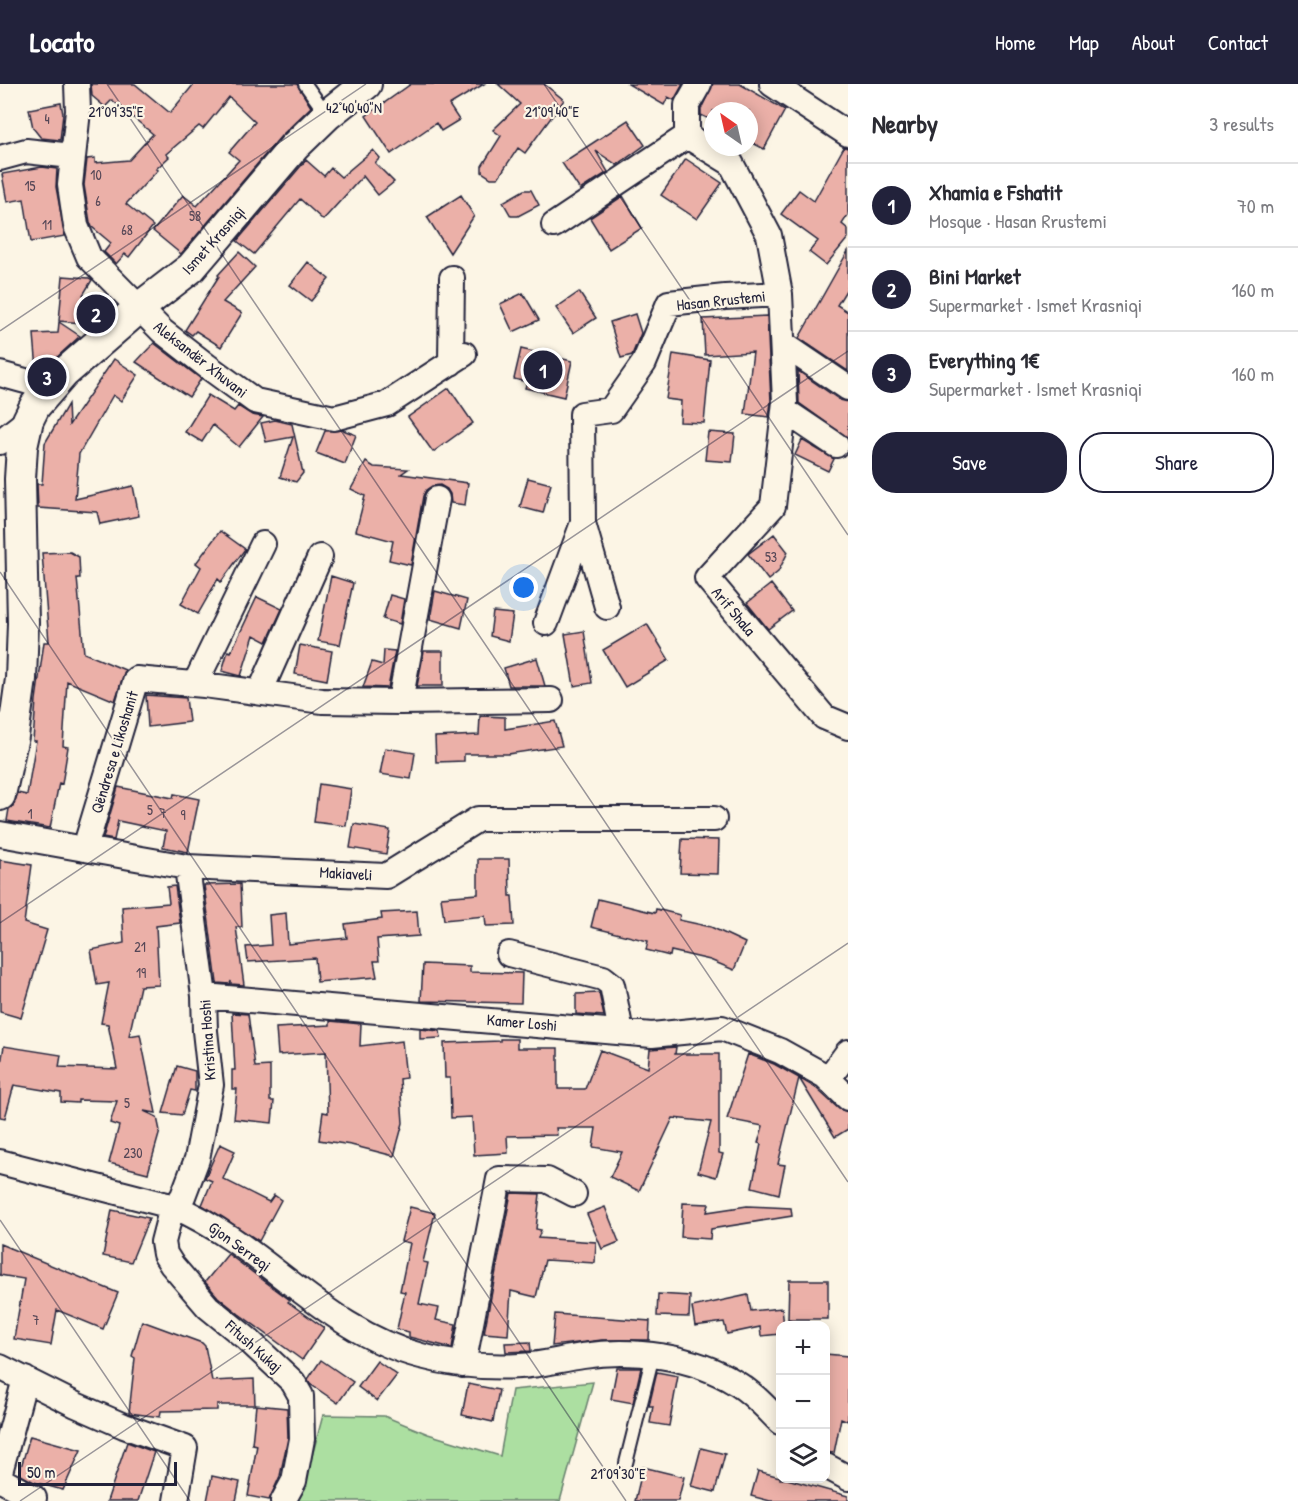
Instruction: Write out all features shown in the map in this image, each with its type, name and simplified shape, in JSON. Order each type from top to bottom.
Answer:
[{"type":"street","name":"Aleksandër Xhuvani","points":[[77,84],[78,111],[70,185],[76,226],[89,257],[162,331],[255,400],[334,418],[387,404],[458,358],[452,278]]},
{"type":"street","name":"Ismet Krasniqi","points":[[0,795],[13,736],[21,679],[23,612],[20,479],[22,447],[28,420],[35,406],[63,374],[139,308],[191,268],[264,181],[327,115],[366,84]]},
{"type":"street","points":[[554,225],[687,136],[687,105],[699,84]]},
{"type":"street","points":[[772,84],[848,134]]},
{"type":"street","name":"Arif Shala","points":[[687,136],[731,163],[770,236],[780,294],[783,344],[784,410],[773,506],[707,578],[824,717],[848,727]]},
{"type":"street","points":[[0,158],[26,151],[72,156]]},
{"type":"street","name":"Hasan Rrustemi","points":[[608,607],[583,523],[582,414],[611,410],[644,363],[669,303],[780,294]]},
{"type":"street","points":[[783,344],[848,388]]},
{"type":"street","points":[[0,374],[28,382],[46,392]]},
{"type":"street","points":[[784,410],[836,445]]},
{"type":"street","points":[[0,442],[28,420]]},
{"type":"street","points":[[400,702],[437,499]]},
{"type":"street","name":"Hasan Rrustemi","points":[[546,623],[583,523]]},
{"type":"street","points":[[195,684],[263,544]]},
{"type":"street","points":[[260,692],[320,557]]},
{"type":"street","name":"Qëndresa e Likoshanit","points":[[85,848],[136,679],[195,684],[322,701],[551,700]]},
{"type":"street","name":"Makiaveli","points":[[0,834],[187,867],[386,876],[478,819],[714,819]]},
{"type":"street","name":"Kristina Hoshi","points":[[175,1207],[183,1196],[197,1159],[211,1085],[204,996],[187,867]]},
{"type":"street","points":[[509,954],[603,978],[612,985],[621,1032]]},
{"type":"street","name":"Kamer Loshi","points":[[204,996],[652,1035],[722,1028],[780,1051],[828,1079],[848,1098]]},
{"type":"street","points":[[828,1079],[848,1052]]},
{"type":"street","name":"Gjon Serreqi","points":[[0,1162],[175,1207],[200,1218],[230,1237],[315,1302],[372,1339],[395,1349],[463,1365],[521,1366],[585,1356],[623,1353],[653,1355],[681,1361],[738,1384],[776,1418]]},
{"type":"street","points":[[463,1365],[499,1179],[547,1180],[574,1194]]},
{"type":"street","name":"Fitush Kukaj","points":[[175,1207],[167,1223],[163,1242],[165,1254],[172,1265],[208,1306],[293,1382],[301,1396],[303,1439],[294,1481],[283,1501]]},
{"type":"street","points":[[0,1367],[76,1405],[124,1426],[185,1448],[176,1501]]},
{"type":"street","points":[[0,1472],[25,1379]]},
{"type":"street","points":[[830,1469],[848,1478]]},
{"type":"street","points":[[0,1478],[34,1498]]},
{"type":"lane","points":[[305,84],[327,115]]},
{"type":"lane","points":[[626,1463],[653,1355]]},
{"type":"green space","points":[[593,1382],[560,1501],[291,1501],[306,1479],[323,1415],[384,1416],[428,1434],[500,1456],[512,1390]]},
{"type":"building","points":[[91,84],[135,84],[170,113],[194,84],[297,84],[311,107],[281,136],[181,254],[153,231],[183,195],[197,206],[239,160],[229,152],[255,122],[229,97],[203,129],[199,126],[166,154],[169,157],[126,204],[153,226],[129,257],[125,254],[116,264],[104,252],[111,243],[92,227],[90,222],[84,185],[87,159],[95,158],[95,163],[129,160],[153,134],[112,100],[105,107],[92,96]]},
{"type":"building","points":[[411,84],[484,84],[449,105],[459,120],[441,131],[436,123],[391,154],[366,116]]},
{"type":"building","points":[[498,84],[544,84],[564,100],[525,153],[518,148],[498,178],[491,178],[482,172],[482,166],[501,136],[493,130],[520,104]]},
{"type":"building","points":[[628,84],[683,84],[674,100],[668,97],[664,105]]},
{"type":"building","points":[[713,84],[740,84],[785,110],[764,149],[758,146],[758,102],[704,102]]},
{"type":"building","points":[[61,103],[63,114],[60,140],[41,138],[33,128],[29,109]]},
{"type":"building","points":[[704,103],[704,116],[701,115]]},
{"type":"building","points":[[628,120],[645,145],[617,165],[596,151],[608,172],[580,190],[562,163]]},
{"type":"building","points":[[844,147],[848,148],[848,215],[842,224],[848,229],[848,238],[826,265],[809,252],[818,241],[781,214],[799,190],[814,201]]},
{"type":"building","points":[[373,150],[380,158],[375,163],[394,182],[378,195],[363,176],[323,220],[300,199],[254,254],[237,241],[306,160],[324,176],[331,168],[341,177]]},
{"type":"building","points":[[686,159],[722,183],[697,219],[661,195]]},
{"type":"building","points":[[42,167],[57,169],[56,187],[65,236],[31,242],[24,199],[7,202],[2,174]]},
{"type":"building","points":[[524,190],[531,190],[539,205],[518,216],[511,216],[503,202]]},
{"type":"building","points":[[461,195],[474,216],[450,253],[427,217]]},
{"type":"building","points":[[623,196],[642,228],[609,249],[590,218]]},
{"type":"building","points":[[848,251],[848,287],[837,305],[848,312],[848,371],[799,338]]},
{"type":"building","points":[[239,252],[255,267],[223,302],[242,313],[221,347],[196,331],[192,335],[185,330],[218,275]]},
{"type":"building","points":[[308,262],[329,279],[311,301],[290,285]]},
{"type":"building","points":[[63,276],[92,280],[83,295],[105,309],[104,315],[95,324],[59,321]]},
{"type":"building","points":[[579,292],[596,318],[573,333],[556,308]]},
{"type":"building","points":[[523,293],[539,320],[513,332],[500,304]]},
{"type":"building","points":[[635,314],[641,333],[632,355],[621,358],[610,322]]},
{"type":"building","points":[[767,316],[771,402],[769,417],[745,414],[753,352],[705,355],[703,319]]},
{"type":"building","points":[[59,322],[80,336],[42,371],[39,371],[37,370],[34,334],[58,333]]},
{"type":"building","points":[[154,343],[201,379],[189,397],[136,362]]},
{"type":"building","points":[[521,349],[572,361],[564,397],[525,388],[527,382],[514,379]]},
{"type":"building","points":[[673,354],[710,360],[704,423],[680,422],[681,401],[666,399]]},
{"type":"building","points":[[114,359],[138,375],[121,401],[113,395],[79,454],[75,499],[133,486],[139,516],[100,524],[97,512],[38,508],[37,484],[42,484],[45,443],[68,404],[69,425]]},
{"type":"building","points":[[798,371],[840,400],[848,402],[848,438],[799,403]]},
{"type":"building","points":[[449,388],[473,423],[433,452],[408,417]]},
{"type":"building","points":[[208,395],[234,411],[238,406],[252,415],[263,417],[239,447],[213,425],[202,442],[185,432]]},
{"type":"building","points":[[275,420],[292,424],[303,473],[296,482],[280,477],[293,437],[266,442],[261,423]]},
{"type":"building","points":[[343,430],[356,435],[345,464],[316,453],[325,431]]},
{"type":"building","points":[[708,432],[735,434],[732,462],[705,460]]},
{"type":"building","points":[[802,440],[834,459],[828,471],[795,455]]},
{"type":"building","points":[[366,462],[374,467],[408,469],[401,474],[468,483],[465,505],[451,503],[447,489],[440,485],[426,490],[411,565],[389,560],[393,541],[356,531],[365,496],[351,489]]},
{"type":"building","points":[[528,478],[551,484],[543,513],[520,507]]},
{"type":"building","points":[[220,531],[245,549],[221,582],[218,579],[198,614],[181,604],[201,567],[196,563]]},
{"type":"building","points":[[774,534],[788,552],[778,572],[768,580],[748,554]]},
{"type":"building","points":[[70,552],[79,557],[80,578],[77,578],[84,653],[125,670],[115,701],[67,681],[63,746],[68,747],[62,784],[59,783],[50,828],[7,821],[9,809],[13,806],[18,793],[27,795],[36,741],[33,741],[36,700],[44,642],[49,642],[42,553]]},
{"type":"building","points":[[331,576],[353,583],[340,645],[318,641]]},
{"type":"building","points":[[771,584],[792,611],[768,629],[747,603]]},
{"type":"building","points":[[435,591],[467,600],[461,628],[430,619]]},
{"type":"building","points":[[390,595],[404,599],[400,624],[383,619]]},
{"type":"building","points":[[257,597],[282,609],[267,642],[254,635],[241,676],[222,671],[228,651],[231,652]]},
{"type":"building","points":[[493,612],[513,614],[509,641],[490,636]]},
{"type":"building","points":[[647,624],[669,660],[625,687],[603,650]]},
{"type":"building","points":[[584,631],[592,683],[574,686],[565,634]]},
{"type":"building","points":[[300,645],[332,651],[327,680],[295,674]]},
{"type":"building","points":[[384,650],[395,651],[388,688],[363,687],[372,662],[383,665]]},
{"type":"building","points":[[424,651],[443,651],[443,686],[417,686]]},
{"type":"building","points":[[537,658],[545,686],[509,686],[504,668]]},
{"type":"building","points":[[146,695],[186,698],[189,722],[148,727]]},
{"type":"building","points":[[480,716],[505,717],[505,729],[555,721],[562,746],[508,754],[464,754],[464,761],[436,762],[435,737],[479,735]]},
{"type":"building","points":[[385,748],[415,753],[411,779],[380,774]]},
{"type":"building","points":[[319,784],[351,789],[346,826],[314,822]]},
{"type":"building","points":[[118,787],[173,798],[174,794],[199,799],[188,852],[163,847],[166,831],[118,821],[114,840],[103,838]]},
{"type":"building","points":[[354,824],[390,830],[386,854],[350,848]]},
{"type":"building","points":[[682,839],[719,840],[718,874],[680,873]]},
{"type":"building","points":[[478,859],[509,859],[514,925],[486,926],[485,916],[444,920],[441,897],[478,894]]},
{"type":"building","points":[[0,860],[32,865],[24,923],[47,930],[21,1018],[0,1012]]},
{"type":"building","points":[[240,884],[242,927],[236,927],[244,985],[231,984],[231,981],[230,984],[217,983],[204,885]]},
{"type":"building","points":[[175,886],[180,923],[156,926],[159,985],[140,986],[129,1036],[140,1034],[156,1113],[144,1111],[157,1117],[160,1131],[148,1173],[109,1163],[119,1126],[110,1123],[117,1101],[61,1102],[61,1093],[14,1085],[5,1118],[0,1117],[0,1069],[4,1046],[61,1055],[59,1067],[117,1069],[108,1024],[101,1023],[109,983],[97,985],[91,950],[124,943],[122,907],[169,903],[167,887]]},
{"type":"building","points":[[598,899],[655,913],[656,909],[680,915],[679,920],[711,927],[745,943],[734,970],[710,960],[671,951],[670,956],[646,950],[648,941],[591,927]]},
{"type":"building","points":[[417,911],[419,936],[377,939],[379,961],[374,961],[377,977],[317,982],[315,958],[248,962],[246,947],[271,945],[269,915],[286,913],[288,944],[347,938],[345,924],[382,919],[381,913]]},
{"type":"building","points":[[423,964],[470,966],[470,972],[522,973],[521,1003],[421,1001]]},
{"type":"building","points":[[599,993],[604,1016],[576,1014],[576,994]]},
{"type":"building","points":[[232,1013],[248,1014],[255,1067],[270,1066],[270,1101],[274,1101],[272,1123],[234,1119],[237,1089],[232,1089],[232,1070],[235,1070]]},
{"type":"building","points":[[330,1021],[361,1024],[360,1046],[402,1041],[406,1078],[400,1079],[403,1123],[394,1156],[319,1140],[323,1112],[328,1113],[326,1052],[278,1055],[276,1028],[330,1025]]},
{"type":"building","points":[[420,1029],[440,1031],[441,1038],[420,1039]]},
{"type":"building","points":[[500,1039],[517,1039],[517,1048],[558,1048],[558,1089],[585,1089],[600,1050],[648,1068],[650,1049],[676,1047],[675,1054],[719,1054],[719,1153],[723,1154],[716,1177],[698,1172],[711,1122],[673,1118],[639,1191],[610,1177],[622,1152],[593,1147],[596,1128],[556,1128],[557,1135],[507,1136],[508,1153],[474,1155],[472,1117],[451,1118],[450,1078],[445,1078],[444,1043],[500,1041]]},
{"type":"building","points":[[748,1054],[774,1064],[799,1078],[778,1164],[785,1165],[779,1194],[752,1187],[761,1144],[758,1143],[763,1126],[727,1119]]},
{"type":"building","points":[[177,1066],[195,1071],[195,1091],[190,1090],[182,1115],[163,1113]]},
{"type":"building","points":[[799,1078],[816,1088],[839,1109],[848,1112],[848,1129],[835,1137]]},
{"type":"building","points":[[220,1144],[235,1151],[223,1179],[269,1202],[274,1195],[281,1200],[259,1241],[202,1205],[212,1181],[205,1178]]},
{"type":"building","points":[[511,1193],[540,1194],[536,1229],[541,1230],[538,1238],[596,1242],[595,1263],[545,1260],[536,1297],[511,1291],[508,1335],[484,1333]]},
{"type":"building","points":[[683,1203],[709,1204],[707,1212],[747,1206],[791,1208],[792,1216],[711,1229],[710,1239],[681,1237]]},
{"type":"building","points":[[410,1207],[435,1213],[423,1262],[428,1263],[419,1304],[439,1308],[436,1320],[456,1324],[452,1348],[409,1337],[409,1332],[397,1329],[405,1292],[400,1291],[410,1243],[401,1241]]},
{"type":"building","points":[[605,1207],[619,1242],[602,1249],[587,1214]]},
{"type":"building","points":[[112,1210],[149,1218],[131,1262],[103,1256]]},
{"type":"building","points":[[0,1244],[118,1293],[103,1329],[57,1310],[51,1345],[14,1339],[24,1279],[0,1275]]},
{"type":"building","points":[[228,1254],[324,1328],[302,1360],[239,1314],[218,1297],[205,1282]]},
{"type":"building","points":[[789,1280],[828,1280],[828,1319],[788,1319]]},
{"type":"building","points":[[658,1294],[690,1296],[689,1317],[657,1316]]},
{"type":"building","points":[[748,1295],[751,1311],[782,1308],[783,1321],[776,1321],[776,1334],[761,1336],[760,1327],[727,1334],[724,1322],[695,1326],[692,1307]]},
{"type":"building","points":[[555,1314],[650,1321],[649,1340],[602,1340],[552,1346]]},
{"type":"building","points":[[142,1321],[202,1343],[205,1346],[212,1381],[254,1379],[255,1405],[217,1405],[217,1410],[161,1411],[160,1417],[129,1413],[135,1358],[132,1356]]},
{"type":"building","points":[[530,1342],[531,1351],[506,1352],[505,1343]]},
{"type":"building","points":[[830,1354],[848,1356],[848,1421],[841,1418],[834,1453],[830,1453]]},
{"type":"building","points":[[321,1360],[353,1382],[338,1403],[310,1384],[308,1379]]},
{"type":"building","points":[[377,1361],[397,1375],[377,1401],[358,1387]]},
{"type":"building","points":[[617,1368],[641,1368],[633,1403],[611,1399]]},
{"type":"building","points":[[657,1372],[678,1376],[669,1426],[650,1423],[653,1406],[649,1406]]},
{"type":"building","points":[[468,1384],[499,1390],[493,1422],[462,1415]]},
{"type":"building","points":[[256,1405],[287,1408],[288,1438],[280,1476],[269,1500],[248,1496],[257,1445],[252,1444]]},
{"type":"building","points":[[30,1436],[81,1450],[63,1490],[34,1482],[19,1474]]},
{"type":"building","points":[[127,1442],[154,1452],[138,1501],[107,1501]]},
{"type":"building","points":[[701,1448],[725,1454],[715,1492],[691,1486]]},
{"type":"building","points":[[643,1467],[684,1477],[678,1501],[635,1501]]},
{"type":"building","points":[[758,1471],[776,1476],[776,1483],[801,1483],[848,1496],[848,1501],[770,1501],[751,1496]]},
{"type":"building","points":[[212,1476],[240,1482],[236,1501],[207,1501]]},
{"type":"place","name":"Bini Market","points":[[96,314]]},
{"type":"place","name":"Xhamia e Fshatit","points":[[543,370]]},
{"type":"place","name":"Everything 1€","points":[[47,377]]}]
